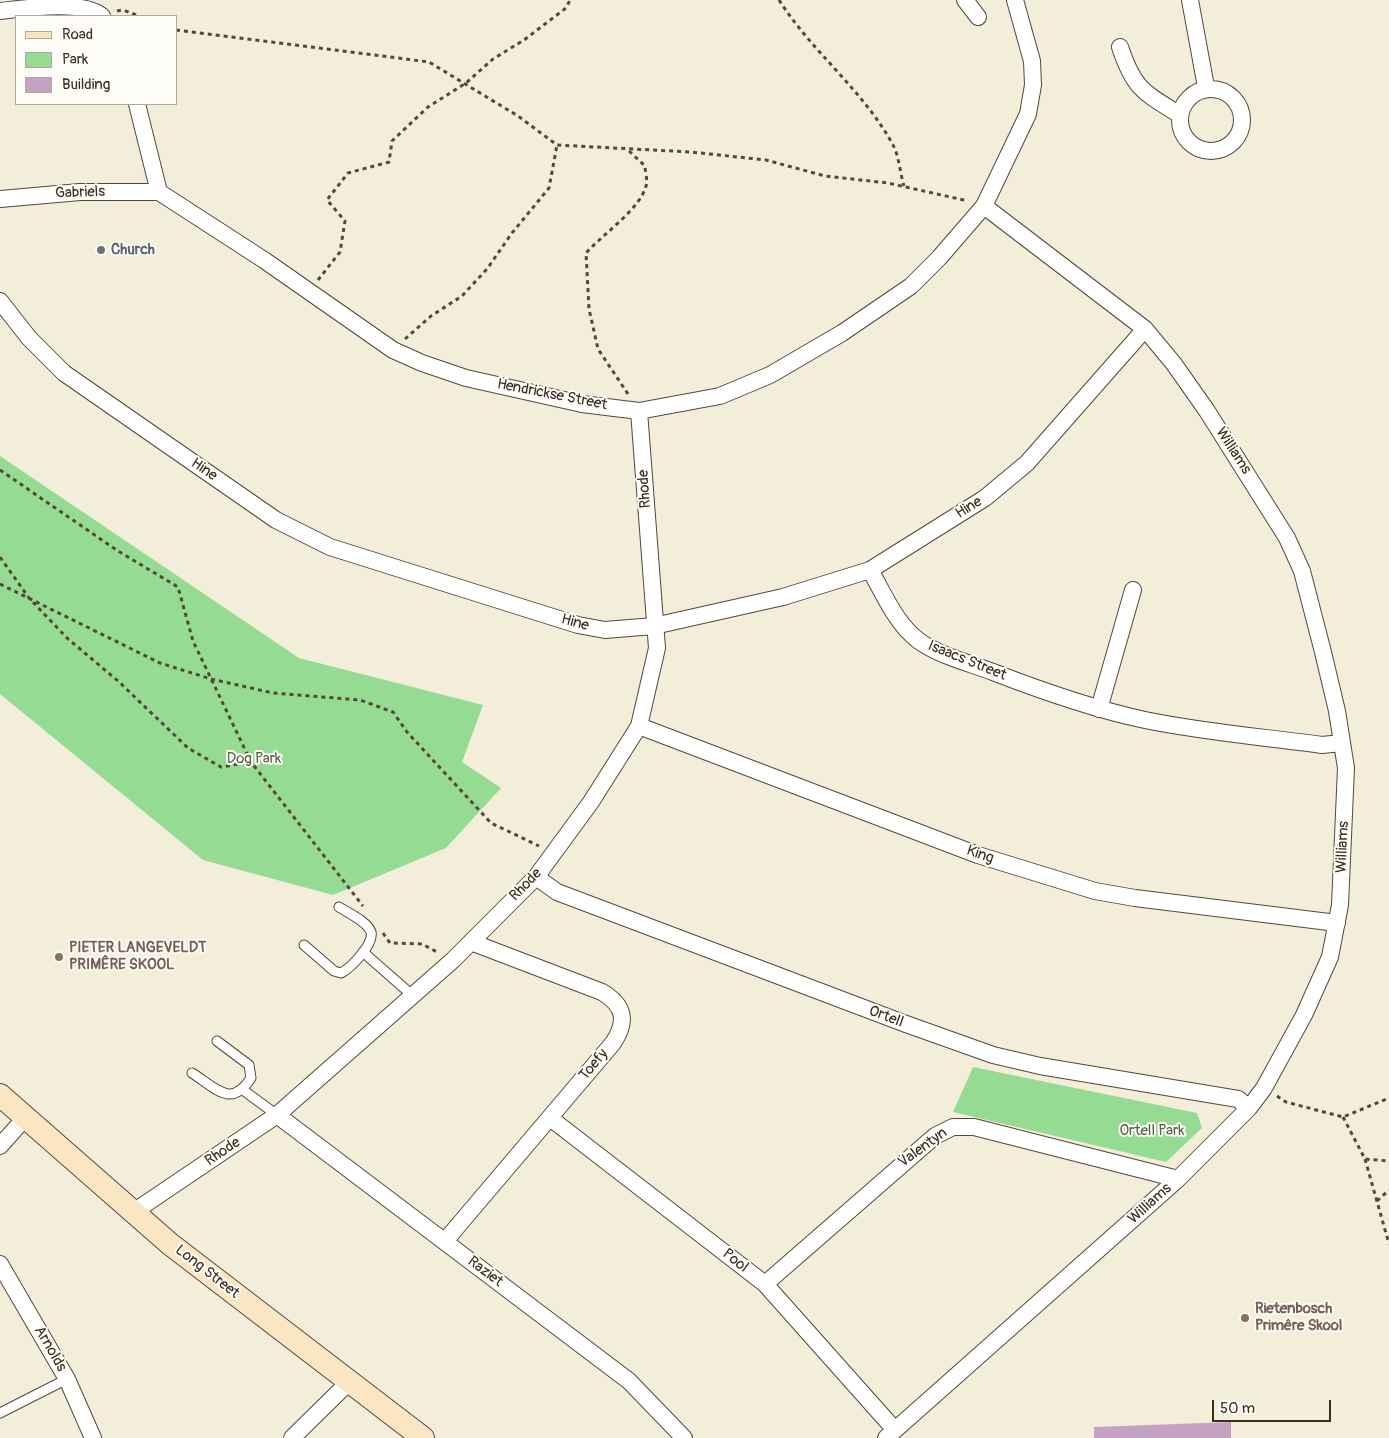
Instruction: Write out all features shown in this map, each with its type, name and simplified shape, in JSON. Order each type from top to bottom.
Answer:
[{"type":"street","points":[[965,0],[978,17]]},
{"type":"street","name":"Hendrickse Street","points":[[160,192],[264,260],[393,350],[422,363],[466,378],[582,404],[639,411],[720,396],[770,375],[842,333],[911,286],[940,258],[984,206],[1028,114],[1033,85],[1032,61],[1015,0]]},
{"type":"street","points":[[1190,0],[1206,87]]},
{"type":"street","points":[[0,11],[60,4],[78,4],[98,13]]},
{"type":"street","points":[[1120,47],[1133,81],[1147,95],[1180,115]]},
{"type":"street","points":[[1206,87],[1228,93],[1236,100],[1243,119],[1237,138],[1220,150],[1210,151],[1190,144],[1180,126],[1180,115],[1183,105],[1189,97],[1206,87]]},
{"type":"street","points":[[137,105],[160,192]]},
{"type":"street","name":"Gabriels","points":[[0,199],[80,192],[160,192]]},
{"type":"street","name":"Williams","points":[[891,1434],[1178,1179],[1249,1108],[1264,1088],[1304,1015],[1330,957],[1340,905],[1346,788],[1342,743],[1337,711],[1305,580],[1288,538],[1207,411],[1174,364],[1145,329],[984,206]]},
{"type":"street","name":"Hine","points":[[0,301],[29,338],[64,373],[276,520],[339,550],[578,625],[604,630],[654,626],[784,597],[870,570],[985,498],[1008,481],[1145,329]]},
{"type":"street","name":"Rhode","points":[[132,1213],[278,1115],[413,996],[453,960],[536,877],[591,802],[639,726],[657,648],[639,411]]},
{"type":"street","name":"Isaacs Street","points":[[870,570],[901,623],[920,641],[949,656],[1006,678],[1098,709],[1193,729],[1322,745],[1342,743]]},
{"type":"street","points":[[1098,709],[1133,590]]},
{"type":"street","name":"King","points":[[639,726],[978,855],[1095,891],[1135,898],[1337,923]]},
{"type":"street","name":"Ortell","points":[[536,877],[556,892],[993,1055],[1040,1066],[1238,1099],[1249,1108]]},
{"type":"street","name":"Toefy","points":[[444,1241],[550,1118],[618,1035],[622,1023],[621,1010],[615,1000],[602,992],[471,942]]},
{"type":"street","name":"Long Street","points":[[0,1096],[132,1213],[423,1438]]},
{"type":"street","name":"Raziet","points":[[278,1115],[629,1382],[684,1438]]},
{"type":"street","points":[[0,1146],[25,1118]]},
{"type":"street","name":"Pool","points":[[550,1118],[765,1284],[891,1434]]},
{"type":"street","name":"Valentyn","points":[[765,1284],[934,1136],[953,1126],[974,1127],[1178,1179]]},
{"type":"street","name":"Arnolds","points":[[0,1264],[67,1379],[93,1438]]},
{"type":"street","points":[[292,1438],[349,1382]]},
{"type":"lane","points":[[304,944],[334,971],[341,972],[347,970],[370,941],[371,932],[365,924],[339,907]]},
{"type":"lane","points":[[363,952],[413,996]]},
{"type":"lane","points":[[192,1074],[228,1095],[236,1095],[243,1090],[251,1078],[249,1065],[217,1041]]},
{"type":"lane","points":[[243,1090],[278,1115]]},
{"type":"lane","points":[[0,1413],[67,1379]]},
{"type":"path","points":[[308,292],[340,252],[345,221],[327,200],[348,173],[389,162],[392,141],[428,107],[466,83],[493,59],[524,40],[566,8],[570,0]]},
{"type":"path","points":[[779,0],[791,19],[864,104],[893,146],[904,186]]},
{"type":"path","points":[[98,13],[123,10],[136,15]]},
{"type":"path","points":[[178,30],[429,62],[518,116],[558,146],[691,152],[766,160],[826,176],[904,186],[984,206]]},
{"type":"path","points":[[393,350],[431,316],[462,296],[487,270],[549,188],[558,146]]},
{"type":"path","points":[[629,150],[645,166],[647,185],[634,208],[603,234],[586,253],[590,309],[598,349],[639,411]]},
{"type":"path","points":[[0,470],[118,550],[178,586],[193,641],[251,762],[368,914]]},
{"type":"path","points":[[0,557],[29,598],[67,638],[118,681],[188,748],[221,766],[251,762]]},
{"type":"path","points":[[0,584],[160,662],[211,679],[273,693],[360,700],[393,712],[407,732],[491,823],[553,853]]},
{"type":"path","points":[[379,928],[390,943],[422,944],[453,960]]},
{"type":"path","points":[[1264,1088],[1286,1102],[1342,1117],[1389,1098]]},
{"type":"path","points":[[1342,1117],[1366,1159],[1389,1244]]},
{"type":"path","points":[[1366,1159],[1389,1162]]},
{"type":"path","points":[[1377,1201],[1389,1190]]},
{"type":"green space","name":"Dog Park","points":[[0,456],[299,658],[483,705],[462,762],[501,788],[446,848],[333,895],[203,860],[0,694]]},
{"type":"green space","name":"Ortell Park","points":[[973,1067],[1197,1113],[1202,1128],[1166,1162],[953,1112]]},
{"type":"building","points":[[1231,1422],[1231,1438],[1094,1438],[1094,1427]]},
{"type":"place","name":"Church","points":[[101,250]]},
{"type":"place","name":"PIETER LANGEVELDT PRIMÊRE SKOOL","points":[[59,957]]},
{"type":"place","name":"Rietenbosch Primêre Skool","points":[[1245,1318]]}]
